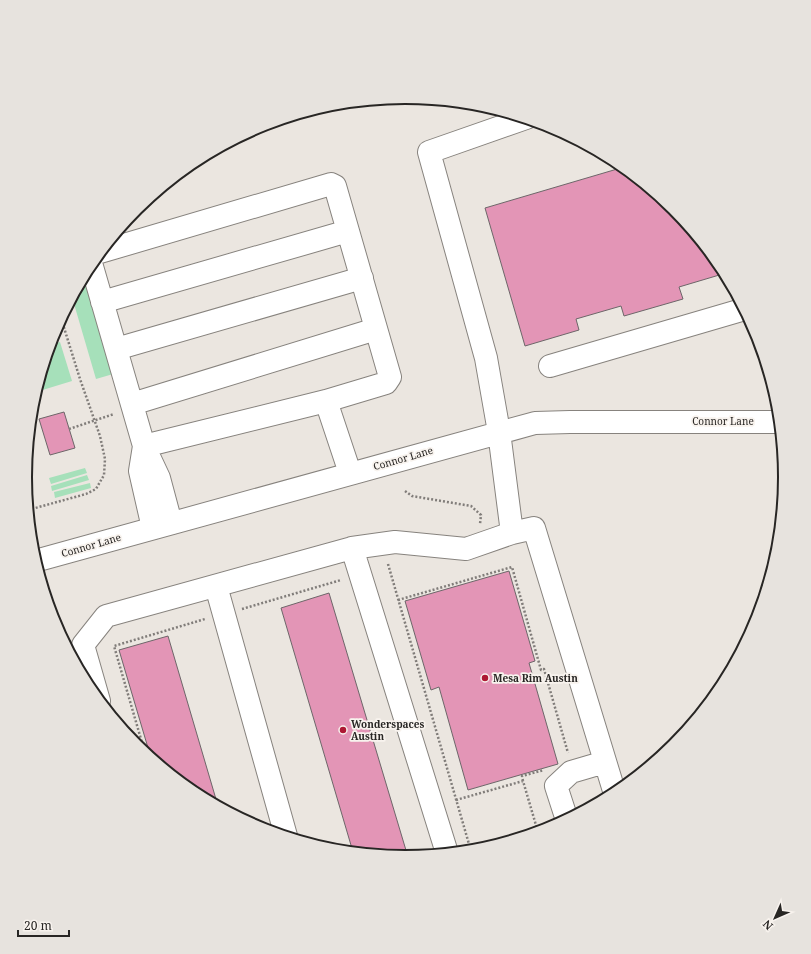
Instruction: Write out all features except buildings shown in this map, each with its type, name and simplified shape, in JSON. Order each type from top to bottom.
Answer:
[{"type":"street","points":[[512,533],[499,432],[486,358],[429,152],[518,121]]},
{"type":"street","points":[[110,249],[331,184],[335,186],[390,377],[386,383],[326,401],[144,446]]},
{"type":"street","points":[[102,302],[348,231]]},
{"type":"street","points":[[93,272],[144,446],[159,478],[162,526]]},
{"type":"street","points":[[116,349],[362,278]]},
{"type":"street","points":[[550,366],[739,311]]},
{"type":"street","points":[[132,406],[376,329]]},
{"type":"street","points":[[326,401],[350,473]]},
{"type":"street","name":"Connor Lane","points":[[41,559],[535,423],[775,422]]},
{"type":"street","points":[[94,684],[84,645],[106,616],[352,548],[395,542],[466,549],[512,533],[534,528],[613,788]]},
{"type":"street","points":[[352,548],[445,848]]},
{"type":"street","points":[[216,586],[285,831]]},
{"type":"street","points":[[565,815],[556,786],[561,779],[571,772],[605,762]]},
{"type":"path","points":[[34,508],[86,494],[96,489],[104,475],[105,459],[100,436],[64,326]]},
{"type":"path","points":[[69,429],[132,406]]},
{"type":"path","points":[[405,491],[412,496],[471,506],[481,515],[482,521],[478,526]]},
{"type":"path","points":[[388,564],[470,844]]},
{"type":"path","points":[[398,600],[512,567],[569,755]]},
{"type":"path","points":[[236,611],[342,580]]},
{"type":"path","points":[[142,742],[114,646],[209,618]]},
{"type":"path","points":[[536,827],[522,776],[550,768]]},
{"type":"path","points":[[456,800],[523,780]]},
{"type":"green space","points":[[93,279],[120,372],[96,379],[74,305],[88,280]]},
{"type":"green space","points":[[60,342],[72,381],[42,390],[52,357],[57,343]]},
{"type":"green space","points":[[85,468],[87,473],[51,484],[49,478]]},
{"type":"green space","points":[[87,475],[89,480],[52,491],[51,486]]},
{"type":"green space","points":[[90,483],[91,488],[55,498],[54,492]]},
{"type":"place","name":"Mesa Rim Austin","points":[[485,678]]},
{"type":"place","name":"Wonderspaces Austin","points":[[343,730]]}]
